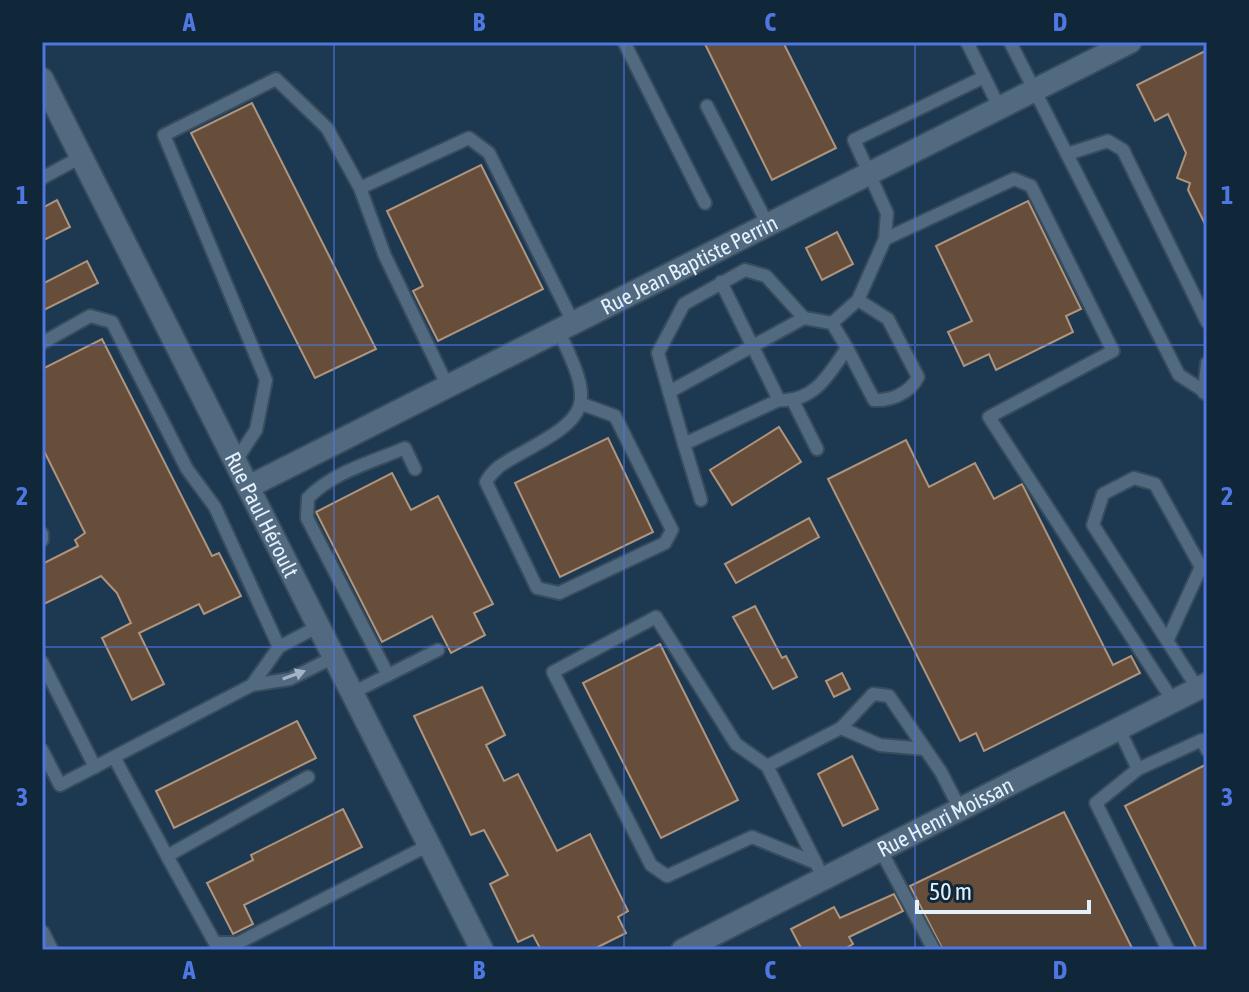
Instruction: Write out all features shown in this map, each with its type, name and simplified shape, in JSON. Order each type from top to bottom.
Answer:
[{"type":"street","name":"Rue Jean Baptiste Perrin","points":[[248,487],[1130,42]]},
{"type":"street","name":"Rue Paul Héroult","points":[[42,79],[482,950]]},
{"type":"street","name":"Rue Henri Moissan","points":[[683,950],[819,871],[880,849],[1202,687]]},
{"type":"lane","points":[[624,42],[705,203]]},
{"type":"lane","points":[[967,42],[1000,109]]},
{"type":"lane","points":[[1010,42],[1179,375],[1206,393]]},
{"type":"lane","points":[[832,323],[858,300],[885,239],[887,213],[854,140],[984,77]]},
{"type":"lane","points":[[235,462],[256,430],[266,380],[164,135],[276,79],[327,128],[360,188],[385,256],[448,387]]},
{"type":"lane","points":[[707,106],[768,225]]},
{"type":"lane","points":[[360,188],[469,138],[489,153],[567,328],[581,378],[582,404],[562,431],[494,469],[486,482],[537,588],[559,593],[665,543],[672,530],[615,416],[582,404]]},
{"type":"lane","points":[[1067,154],[1108,141],[1123,150],[1207,322]]},
{"type":"lane","points":[[42,178],[81,157]]},
{"type":"lane","points":[[885,239],[1014,179],[1031,186],[1113,351],[989,417],[1173,701]]},
{"type":"lane","points":[[701,500],[658,353],[684,304],[745,270],[766,276],[804,318],[832,323],[874,400],[888,401],[914,385],[918,377],[888,319],[858,300]]},
{"type":"lane","points":[[721,282],[753,346],[817,449]]},
{"type":"lane","points":[[42,343],[90,316],[112,322],[187,469],[215,507],[279,647]]},
{"type":"lane","points":[[669,392],[804,318]]},
{"type":"lane","points":[[684,444],[821,386],[847,348]]},
{"type":"lane","points":[[1206,393],[1207,363]]},
{"type":"lane","points":[[388,675],[307,518],[308,498],[320,486],[346,472],[405,448],[415,469]]},
{"type":"lane","points":[[1168,639],[1201,567],[1155,484],[1134,478],[1103,494],[1093,525],[1168,639],[1202,687]]},
{"type":"lane","points":[[656,617],[736,744],[767,766],[819,871],[752,837],[667,876],[651,865],[553,672],[656,617]]},
{"type":"lane","points":[[252,685],[279,647],[319,626]]},
{"type":"lane","points":[[352,693],[438,650]]},
{"type":"lane","points":[[42,750],[60,785],[252,685],[290,679],[334,657]]},
{"type":"lane","points":[[42,662],[95,767]]},
{"type":"lane","points":[[767,766],[841,728],[873,694],[889,696],[960,809]]},
{"type":"lane","points":[[841,728],[880,745],[925,749]]},
{"type":"lane","points":[[1119,729],[1138,769]]},
{"type":"lane","points":[[1168,950],[1096,803],[1138,769],[1202,740],[1207,750]]},
{"type":"lane","points":[[114,757],[215,943],[238,943],[427,846]]},
{"type":"lane","points":[[167,856],[308,777]]},
{"type":"lane","points":[[880,849],[934,950]]},
{"type":"lane","points":[[43,932],[52,950]]},
{"type":"shaded area","points":[[42,42],[1207,42],[1207,950],[42,950]]},
{"type":"building","points":[[704,42],[783,42],[836,148],[772,180]]},
{"type":"building","points":[[1207,50],[1207,228],[1188,190],[1190,183],[1177,178],[1186,153],[1168,114],[1155,121],[1137,85]]},
{"type":"building","points":[[252,103],[376,349],[315,378],[191,133]]},
{"type":"building","points":[[481,165],[543,289],[438,341],[413,291],[423,286],[387,211]]},
{"type":"building","points":[[57,200],[70,227],[42,241],[42,208]]},
{"type":"building","points":[[1028,201],[1081,309],[1066,316],[1073,332],[996,370],[989,354],[964,366],[948,332],[972,321],[936,246]]},
{"type":"building","points":[[837,232],[853,264],[822,280],[806,248]]},
{"type":"building","points":[[87,261],[98,283],[42,311],[42,284]]},
{"type":"building","points":[[102,339],[212,556],[219,553],[241,596],[204,614],[199,604],[139,633],[164,684],[132,700],[102,638],[131,623],[117,593],[101,576],[42,605],[42,564],[78,546],[75,540],[85,533],[42,447],[42,369]]},
{"type":"building","points":[[779,427],[801,462],[732,505],[710,470]]},
{"type":"building","points":[[608,438],[653,532],[560,577],[515,483]]},
{"type":"building","points":[[906,440],[929,487],[975,463],[994,499],[1022,484],[1113,665],[1131,656],[1140,673],[984,751],[976,733],[960,741],[828,479]]},
{"type":"building","points":[[392,473],[411,510],[438,496],[493,604],[474,613],[485,635],[451,653],[432,616],[382,642],[316,512]]},
{"type":"building","points":[[809,518],[819,537],[736,583],[725,564]]},
{"type":"building","points":[[755,606],[782,658],[786,656],[797,677],[773,689],[733,617]]},
{"type":"building","points":[[660,644],[738,800],[661,838],[583,683]]},
{"type":"building","points":[[842,673],[850,689],[834,697],[826,681]]},
{"type":"building","points":[[482,687],[505,735],[486,745],[504,781],[518,774],[557,851],[590,834],[628,911],[618,917],[626,933],[592,950],[541,950],[533,935],[518,942],[490,884],[508,875],[484,830],[471,835],[414,716]]},
{"type":"building","points":[[297,721],[316,758],[174,828],[156,791]]},
{"type":"building","points":[[852,756],[878,809],[843,826],[818,774]]},
{"type":"building","points":[[1207,764],[1207,950],[1197,950],[1125,806]]},
{"type":"building","points":[[343,809],[362,847],[244,905],[253,924],[233,934],[207,883],[253,860],[251,855]]},
{"type":"building","points":[[1064,812],[1133,950],[943,950],[910,886]]},
{"type":"building","points":[[894,894],[903,911],[849,937],[853,944],[843,950],[802,950],[791,929],[834,907],[840,918]]}]
